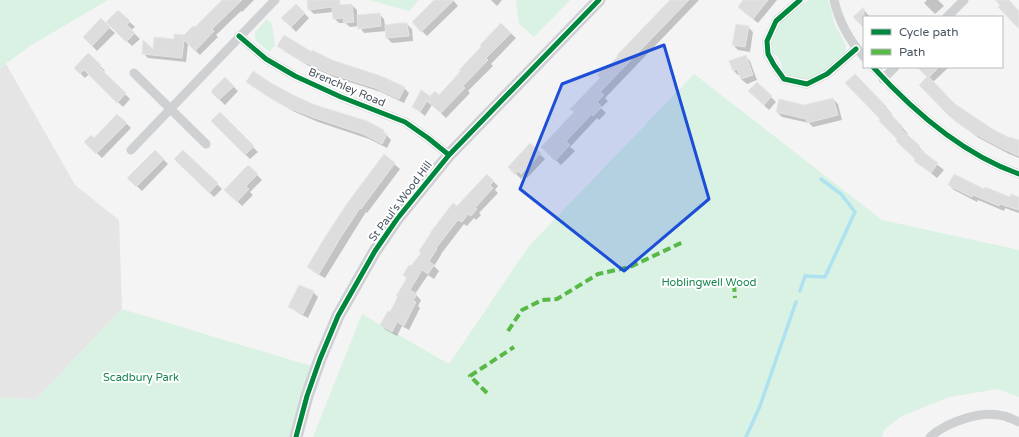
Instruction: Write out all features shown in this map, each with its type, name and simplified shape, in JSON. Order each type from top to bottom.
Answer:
[{"type":"street","points":[[131,150],[275,0]]},
{"type":"street","name":"St Paul's Wood Hill","points":[[296,437],[307,396],[320,359],[338,316],[375,251],[397,219],[449,155],[599,0]]},
{"type":"street","points":[[800,0],[776,21],[767,41],[768,54],[784,79],[807,84],[827,74],[856,48]]},
{"type":"street","points":[[834,0],[840,21],[849,39],[863,56]]},
{"type":"street","points":[[948,16],[964,0]]},
{"type":"street","name":"Brenchley Road","points":[[239,36],[266,59],[295,76],[341,97],[405,122],[449,155]]},
{"type":"street","points":[[874,68],[926,119],[951,138],[980,157],[1019,174]]},
{"type":"street","points":[[883,78],[894,68]]},
{"type":"street","points":[[134,73],[206,144]]},
{"type":"street","points":[[930,437],[936,432],[958,421],[981,415],[1004,416],[1019,422]]},
{"type":"highlighted area","points":[[664,45],[709,199],[624,271],[520,189],[562,84]]},
{"type":"shaded area","points":[[6,64],[75,185],[119,220],[122,309],[36,399],[0,398],[0,68]]},
{"type":"green space","points":[[0,0],[108,0],[30,46],[0,68]]},
{"type":"green space","points":[[369,0],[419,0],[409,11]]},
{"type":"green space","points":[[516,0],[570,0],[534,37],[519,24]]},
{"type":"green space","points":[[810,0],[828,0],[837,30],[844,41],[846,50],[836,62],[824,71],[808,80],[802,80],[784,74],[780,60],[772,52],[771,41],[776,28],[785,16],[795,8]]},
{"type":"green space","points":[[267,19],[272,24],[275,45],[270,52],[255,40],[255,32]]},
{"type":"green space","name":"Hoblingwell Wood","points":[[694,74],[882,220],[1019,250],[1019,397],[998,389],[949,397],[900,417],[884,430],[882,437],[313,437],[362,314],[449,364],[529,246]]},
{"type":"green space","name":"Scadbury Park","points":[[122,309],[311,366],[290,437],[0,437],[0,398],[36,399]]},
{"type":"building","points":[[222,0],[242,0],[212,29],[214,31],[195,51],[184,40],[182,58],[142,54],[143,40],[153,49],[154,37],[174,39],[174,34],[184,35],[193,26],[195,27]]},
{"type":"building","points":[[307,0],[340,0],[340,5],[352,4],[354,22],[344,23],[343,18],[333,19],[332,7],[308,10]]},
{"type":"building","points":[[434,0],[454,0],[421,32],[412,22]]},
{"type":"building","points":[[670,0],[689,0],[600,92],[604,95],[597,102],[602,107],[593,116],[592,114],[566,141],[570,145],[555,161],[541,147],[574,112],[570,109],[600,78],[597,75],[605,66],[607,68],[618,56],[617,55]]},
{"type":"building","points":[[743,0],[768,0],[753,19],[738,7]]},
{"type":"building","points":[[995,0],[1009,0],[1019,11],[1019,29],[998,7],[1000,5]]},
{"type":"building","points":[[296,4],[305,13],[291,27],[281,18]]},
{"type":"building","points":[[864,7],[863,27],[853,17]]},
{"type":"building","points":[[118,10],[130,21],[127,25],[135,33],[126,42],[106,22]]},
{"type":"building","points":[[380,13],[381,26],[358,29],[357,15]]},
{"type":"building","points":[[101,18],[110,27],[92,46],[83,37]]},
{"type":"building","points":[[407,23],[409,36],[386,38],[385,25]]},
{"type":"building","points":[[501,23],[511,33],[486,58],[488,60],[463,86],[465,88],[441,113],[427,101],[420,112],[412,107],[421,90],[430,96],[435,91],[439,95],[461,71],[459,70],[481,47],[480,45]]},
{"type":"building","points":[[736,24],[749,26],[745,47],[732,45]]},
{"type":"building","points":[[284,35],[312,52],[312,50],[332,60],[381,76],[405,87],[399,99],[375,88],[328,73],[302,61],[277,46]]},
{"type":"building","points":[[88,53],[101,65],[99,67],[126,93],[117,103],[84,70],[80,74],[74,68]]},
{"type":"building","points":[[746,55],[753,75],[741,79],[737,69],[733,71],[729,61]]},
{"type":"building","points":[[918,68],[938,68],[929,77],[955,104],[994,130],[1010,138],[1019,140],[1019,156],[973,133],[949,116],[919,85],[927,77]]},
{"type":"building","points":[[253,71],[295,96],[315,105],[367,121],[384,130],[383,132],[387,134],[382,144],[363,134],[289,108],[264,94],[246,82]]},
{"type":"building","points":[[855,74],[887,107],[885,108],[903,127],[901,129],[920,146],[918,148],[938,163],[931,173],[914,161],[915,159],[896,141],[897,139],[879,121],[880,119],[845,83]]},
{"type":"building","points":[[225,77],[234,86],[219,100],[212,93],[212,90]]},
{"type":"building","points":[[757,82],[772,96],[764,105],[748,91]]},
{"type":"building","points":[[833,98],[838,115],[807,123],[806,119],[776,112],[779,99],[804,105]]},
{"type":"building","points":[[220,112],[254,146],[245,155],[211,121]]},
{"type":"building","points":[[117,114],[127,123],[96,154],[84,142],[91,135],[94,138]]},
{"type":"building","points":[[530,143],[541,153],[521,174],[518,171],[515,175],[508,167]]},
{"type":"building","points":[[155,150],[164,159],[136,187],[127,178]]},
{"type":"building","points":[[183,150],[218,183],[209,193],[174,159]]},
{"type":"building","points":[[384,154],[395,163],[361,209],[360,208],[319,274],[307,267],[346,205]]},
{"type":"building","points":[[248,165],[258,174],[246,186],[249,189],[237,202],[224,190]]},
{"type":"building","points":[[487,174],[494,181],[490,185],[493,188],[475,208],[477,209],[471,216],[468,214],[462,222],[458,220],[436,248],[437,249],[429,261],[434,265],[428,274],[422,270],[410,290],[417,294],[413,301],[416,302],[404,326],[397,322],[392,332],[380,325],[388,311],[390,312],[398,297],[396,296],[407,278],[403,275],[409,265],[411,266],[421,253],[419,251],[430,233],[453,203],[457,206]]},
{"type":"building","points":[[954,174],[984,189],[985,187],[1010,197],[1011,194],[1019,197],[1019,210],[1000,204],[999,206],[973,195],[972,197],[948,185]]},
{"type":"building","points":[[299,285],[314,291],[303,314],[288,307]]},
{"type":"waterway","points":[[800,291],[805,276],[825,277],[855,212],[841,194],[821,179]]},
{"type":"waterway","points":[[746,437],[760,406],[796,302]]},
{"type":"marked path","points":[[508,331],[522,310],[542,300],[557,299],[598,274],[630,267],[683,242]]},
{"type":"marked path","points":[[734,284],[735,298]]},
{"type":"marked path","points":[[487,393],[470,376],[514,347]]},
{"type":"cycle path","points":[[296,437],[307,396],[320,359],[338,316],[375,251],[397,219],[449,155],[599,0]]},
{"type":"cycle path","points":[[800,0],[776,21],[767,41],[768,54],[784,79],[807,84],[827,74],[856,49]]},
{"type":"cycle path","points":[[239,36],[266,59],[295,76],[341,97],[405,122],[449,155]]},
{"type":"cycle path","points":[[874,68],[922,115],[940,130],[978,155],[1019,174]]}]
